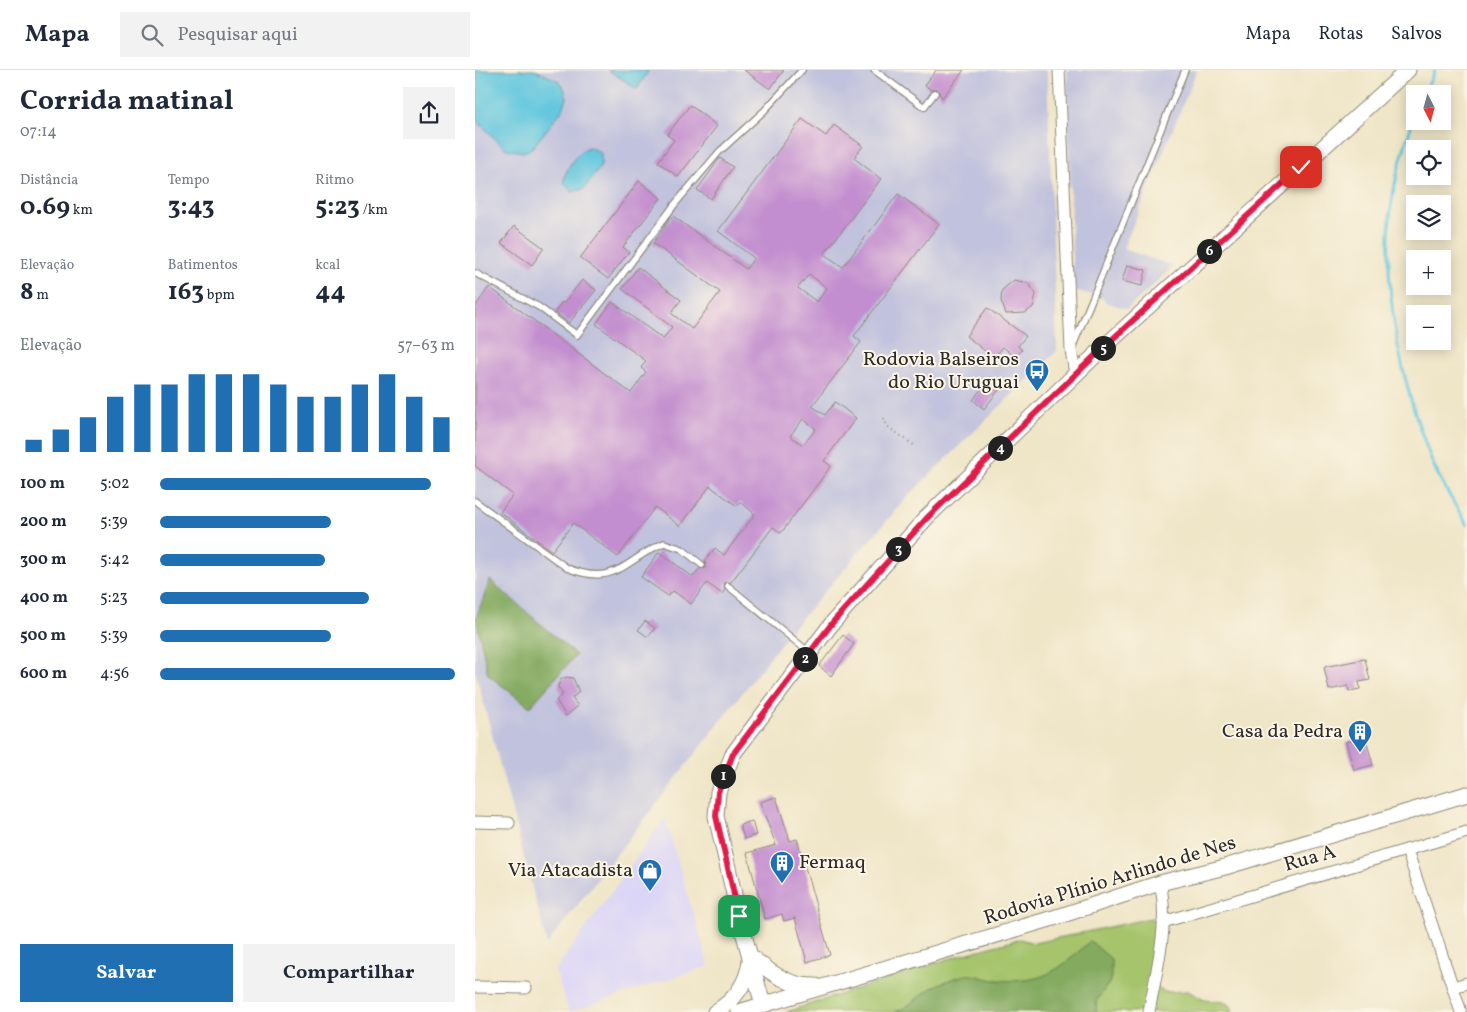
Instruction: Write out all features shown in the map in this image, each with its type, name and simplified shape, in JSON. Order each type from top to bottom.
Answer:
[{"type":"main road","points":[[763,1005],[716,816],[718,792],[733,754],[810,653],[881,567],[927,518],[1075,374],[1407,70]]},
{"type":"main road","name":"Rodovia Plínio Arlindo de Nes","points":[[739,1012],[1060,916],[1161,882],[1225,867],[1467,794]]},
{"type":"main road","points":[[750,956],[783,980],[807,986],[828,986]]},
{"type":"main road","points":[[715,1012],[722,1008],[741,988],[747,978],[750,956]]},
{"type":"street","points":[[1059,70],[1071,350],[1075,374]]},
{"type":"street","points":[[475,822],[509,823]]},
{"type":"street","name":"Rua A","points":[[1163,922],[1467,832]]},
{"type":"street","points":[[1407,850],[1461,1012]]},
{"type":"street","points":[[1149,1012],[1163,922],[1164,897],[1161,882]]},
{"type":"street","points":[[1453,987],[1467,983]]},
{"type":"street","points":[[475,987],[526,988]]},
{"type":"street","points":[[1453,987],[1467,991]]},
{"type":"lane","points":[[475,272],[539,307],[577,335],[675,204],[719,152],[764,112],[802,70]]},
{"type":"lane","points":[[874,70],[924,107],[935,93]]},
{"type":"lane","points":[[1071,350],[1185,70]]},
{"type":"lane","points":[[475,501],[567,568],[583,575],[609,574],[628,566],[651,548],[664,543],[682,549],[702,565]]},
{"type":"lane","points":[[728,586],[810,653]]},
{"type":"path","points":[[883,418],[887,426],[915,446]]},
{"type":"shaded area","points":[[475,70],[1047,70],[1057,351],[910,494],[792,629],[547,944],[475,670]]},
{"type":"shaded area","points":[[1067,70],[1197,70],[1123,249],[1174,266],[1127,309],[1079,291],[1073,292]]},
{"type":"shaded area","name":"Via Atacadista","points":[[665,818],[709,966],[569,1012],[555,970]]},
{"type":"green space","points":[[490,580],[576,655],[530,707],[488,675],[476,618]]},
{"type":"green space","points":[[1151,918],[1158,922],[1160,929],[1144,1012],[1096,1012],[1097,1000],[1111,980],[1090,941],[1068,961],[1038,978],[1012,981],[992,980],[966,975],[934,987],[895,1012],[786,1012],[954,957],[1020,939],[1034,943]]},
{"type":"green space","points":[[1090,941],[1111,959],[1111,980],[1097,1000],[1096,1012],[895,1012],[934,987],[966,975],[992,980],[1012,981],[1038,978],[1068,961]]},
{"type":"green space","points":[[1154,987],[1165,992],[1188,991],[1204,1000],[1224,1002],[1231,1006],[1233,1012],[1149,1012]]},
{"type":"water","points":[[475,70],[535,70],[559,81],[564,88],[567,98],[563,109],[532,148],[524,152],[506,149],[475,119]]},
{"type":"water","points":[[608,70],[649,70],[637,89]]},
{"type":"water","points":[[589,147],[601,153],[601,166],[584,189],[572,192],[564,183],[564,178],[580,152]]},
{"type":"building","points":[[744,70],[784,70],[770,89]]},
{"type":"building","points":[[936,70],[964,70],[942,98],[937,89],[931,90],[925,85]]},
{"type":"building","points":[[690,105],[717,126],[678,177],[658,162],[674,140],[667,135]]},
{"type":"building","points":[[802,119],[826,136],[834,125],[863,146],[854,158],[881,179],[824,254],[843,267],[898,194],[939,224],[854,336],[861,342],[812,406],[825,415],[835,402],[856,418],[824,461],[831,466],[781,533],[773,527],[731,582],[725,583],[725,590],[722,594],[707,583],[691,604],[673,591],[668,596],[641,577],[659,552],[693,577],[699,569],[706,568],[705,561],[715,548],[724,555],[755,514],[740,502],[737,506],[710,486],[680,526],[655,507],[618,557],[573,523],[552,551],[500,512],[513,495],[475,466],[475,307],[489,287],[631,393],[646,372],[641,368],[646,361],[596,324],[612,302],[663,339],[672,327],[622,289],[638,267],[681,300],[671,313],[692,329],[720,292],[653,243],[673,216],[746,269],[754,258],[718,231]],"holes":[[[809,274],[827,288],[817,302],[798,288]],[[803,419],[816,429],[803,445],[790,436]]]},
{"type":"building","points":[[720,158],[733,167],[711,199],[697,190]]},
{"type":"building","points":[[639,181],[661,198],[623,247],[629,252],[608,279],[580,258]]},
{"type":"building","points":[[514,226],[544,248],[532,265],[501,243]]},
{"type":"building","points":[[1127,265],[1146,270],[1142,286],[1122,281]]},
{"type":"building","points":[[582,280],[596,290],[569,323],[555,312]]},
{"type":"building","points":[[1014,280],[1028,283],[1036,294],[1033,307],[1025,313],[1006,314],[1001,301],[1002,290]]},
{"type":"building","points":[[987,308],[1026,336],[1018,346],[1022,350],[1016,357],[1003,347],[994,358],[966,336]]},
{"type":"building","points":[[990,377],[1002,386],[984,409],[973,400]]},
{"type":"building","points":[[645,621],[655,628],[648,637],[638,630]]},
{"type":"building","points":[[843,635],[854,644],[831,676],[819,666]]},
{"type":"building","points":[[1365,659],[1370,680],[1359,682],[1360,689],[1349,691],[1348,686],[1329,690],[1324,667]]},
{"type":"building","points":[[566,677],[573,678],[579,692],[572,698],[578,706],[566,716],[556,700],[563,694],[558,687],[560,680]]},
{"type":"building","name":"Casa da Pedra","points":[[1365,736],[1373,765],[1354,770],[1346,742]]},
{"type":"building","name":"Fermaq","points":[[776,797],[790,841],[797,839],[830,955],[807,962],[795,918],[784,921],[782,914],[765,919],[747,853],[776,845],[760,802]]},
{"type":"building","points":[[752,821],[756,835],[744,839],[740,825]]},
{"type":"waterway","points":[[1428,85],[1435,70]]},
{"type":"waterway","points":[[1410,130],[1397,173],[1390,218],[1389,260],[1393,316],[1403,371],[1428,451],[1446,489],[1467,525]]},
{"type":"place","name":"Rodovia Balseiros do Rio Uruguai","points":[[1037,392]]},
{"type":"place","name":"Casa da Pedra","points":[[1360,753]]},
{"type":"place","name":"Fermaq","points":[[782,884]]},
{"type":"place","name":"Via Atacadista","points":[[650,892]]},
{"type":"route","points":[[739,916],[716,816],[718,792],[725,770],[733,754],[833,622],[927,518],[1105,346],[1301,167]]}]
